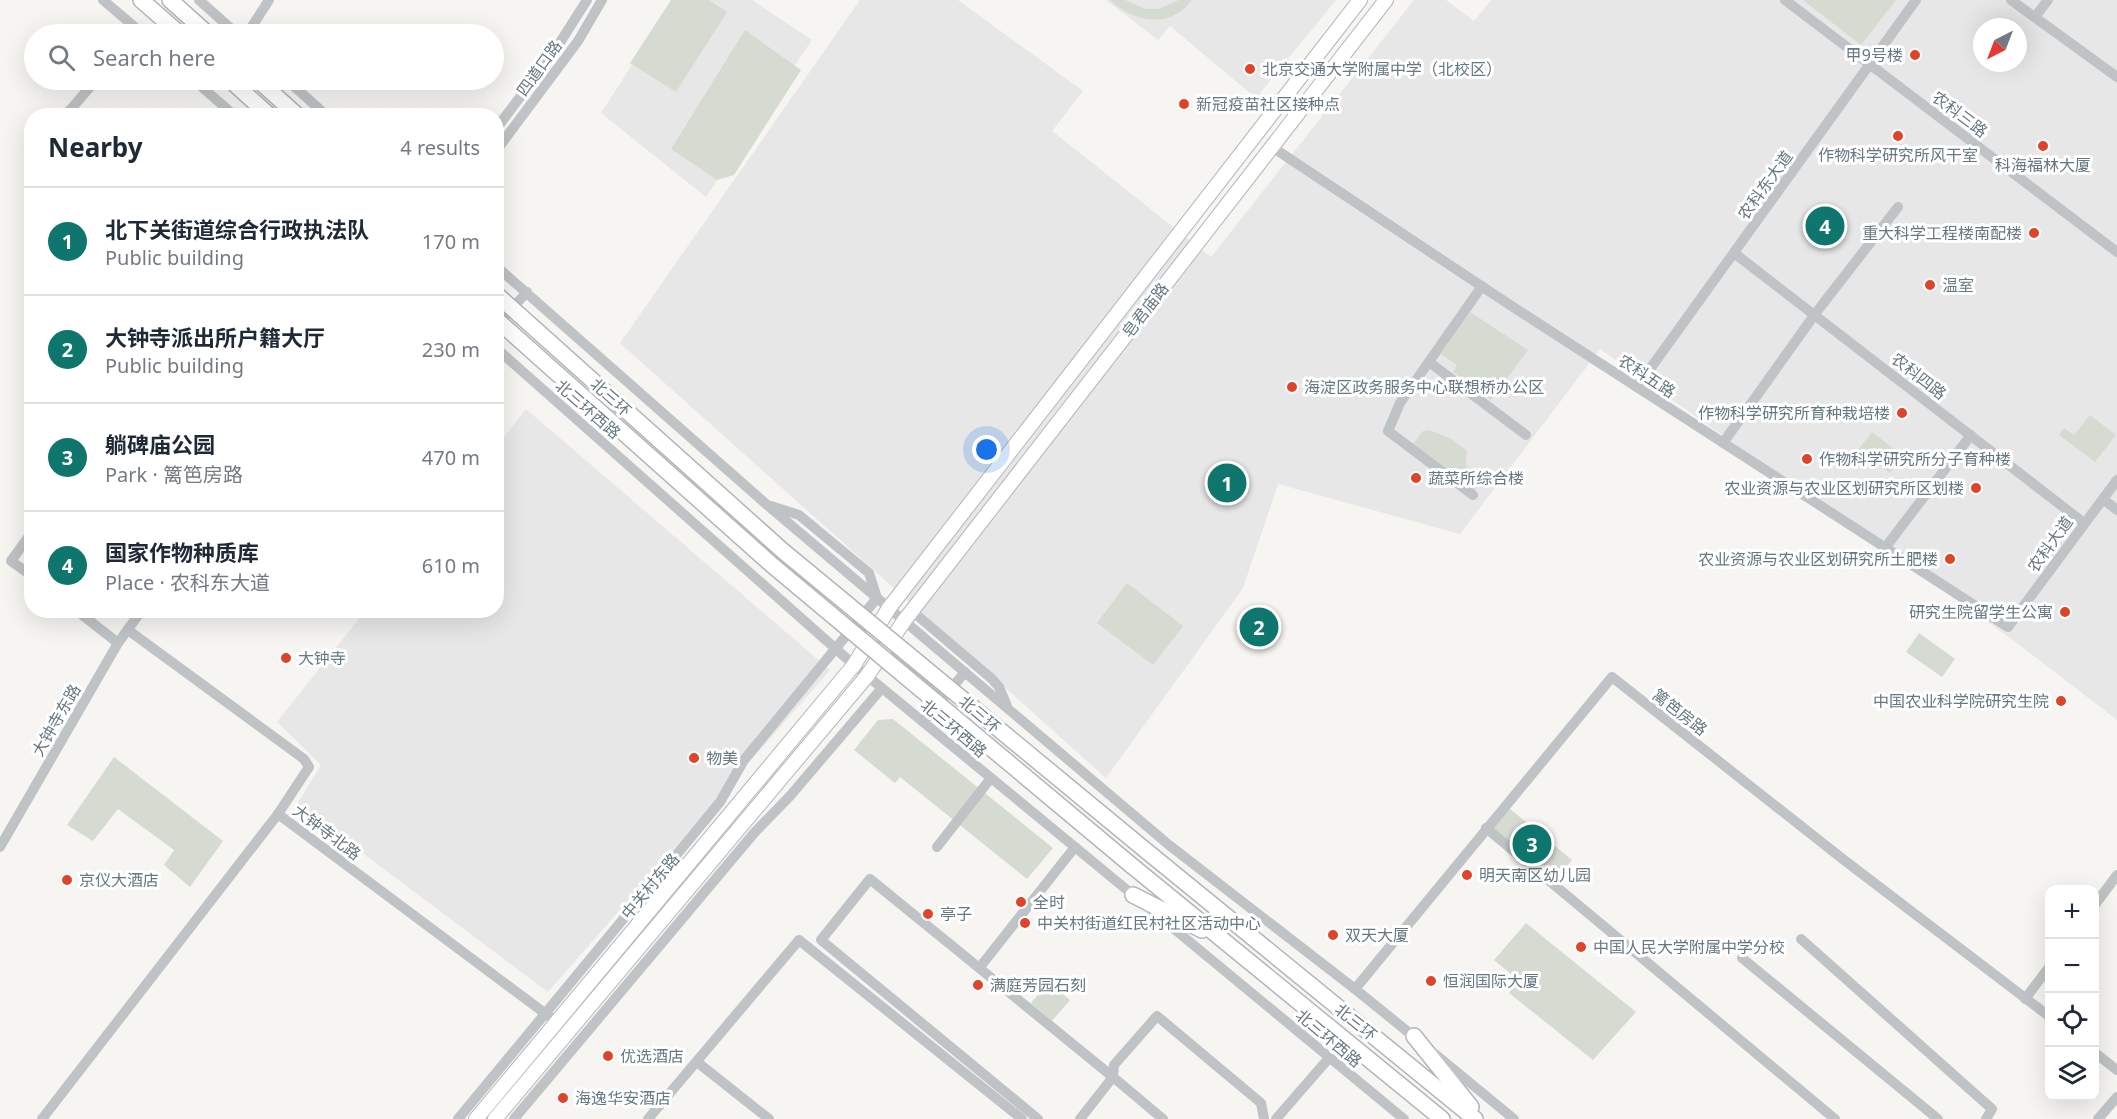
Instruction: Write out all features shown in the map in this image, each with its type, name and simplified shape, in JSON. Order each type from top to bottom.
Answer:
[{"type":"highway","points":[[141,0],[169,24]]},
{"type":"highway","points":[[170,0],[197,24]]},
{"type":"highway","points":[[241,90],[261,108]]},
{"type":"highway","points":[[269,90],[289,108]]},
{"type":"highway","name":"北三环","points":[[504,301],[783,551],[1475,1119]]},
{"type":"highway","name":"北三环","points":[[504,325],[772,566],[1131,865],[1442,1119]]},
{"type":"highway","points":[[1133,895],[1231,946]]},
{"type":"highway","points":[[1414,1036],[1481,1119]]},
{"type":"highway","points":[[1425,1105],[1436,1119]]},
{"type":"main road","name":"皂君庙路","points":[[871,637],[889,608],[1360,0]]},
{"type":"main road","name":"皂君庙路","points":[[885,648],[1386,0]]},
{"type":"main road","name":"中关村东路","points":[[476,1119],[551,1018],[854,665],[871,637]]},
{"type":"main road","name":"中关村东路","points":[[495,1119],[867,676],[885,648]]},
{"type":"street","points":[[103,0],[128,24]]},
{"type":"street","points":[[199,0],[226,24]]},
{"type":"street","points":[[253,24],[269,0]]},
{"type":"street","name":"四道口路","points":[[504,118],[554,52],[587,0]]},
{"type":"street","name":"四道口路","points":[[504,140],[578,41],[602,0]]},
{"type":"street","name":"农科三路","points":[[1785,0],[2117,252]]},
{"type":"street","name":"农科东大道","points":[[1637,387],[1917,0]]},
{"type":"street","points":[[2011,0],[2117,77]]},
{"type":"street","points":[[2035,17],[2048,0]]},
{"type":"street","points":[[72,108],[87,90]]},
{"type":"street","points":[[205,90],[226,108]]},
{"type":"street","points":[[298,90],[318,108]]},
{"type":"street","name":"农科五路","points":[[1272,147],[2008,627]]},
{"type":"street","points":[[1723,443],[1815,314],[1898,207]]},
{"type":"street","name":"农科四路","points":[[1734,253],[2084,523]]},
{"type":"street","points":[[504,273],[766,504],[799,515],[869,573],[878,598],[889,608],[908,616],[992,679],[999,687],[1008,709]]},
{"type":"street","points":[[1473,495],[1388,431],[1400,403],[1482,286]]},
{"type":"street","points":[[504,317],[527,292]]},
{"type":"street","name":"北三环西路","points":[[504,355],[854,665],[1404,1119]]},
{"type":"street","points":[[1429,362],[1526,435]]},
{"type":"street","points":[[1885,548],[1971,435]]},
{"type":"street","name":"农科大道","points":[[2008,627],[2117,480]]},
{"type":"street","points":[[2103,499],[2117,510]]},
{"type":"street","points":[[24,543],[11,561],[24,570]]},
{"type":"street","name":"中关村东路","points":[[458,1119],[551,1018],[720,802],[744,760],[878,598]]},
{"type":"street","points":[[908,616],[964,672],[1169,845],[1355,989],[1514,1119]]},
{"type":"street","points":[[86,618],[118,643]]},
{"type":"street","name":"大钟寺东路","points":[[0,847],[118,643],[136,618]]},
{"type":"street","points":[[855,624],[943,698]]},
{"type":"street","name":"大钟寺北路","points":[[128,630],[304,759],[309,767],[279,814],[551,1018]]},
{"type":"street","points":[[922,722],[964,672]]},
{"type":"street","name":"篱笆房路","points":[[1355,989],[1612,677],[1844,860],[2045,1014]]},
{"type":"street","points":[[514,1119],[755,832],[790,796],[882,688]]},
{"type":"street","points":[[937,847],[991,778]]},
{"type":"street","points":[[42,1119],[279,814]]},
{"type":"street","points":[[1486,828],[1835,1119]]},
{"type":"street","points":[[980,967],[1075,848]]},
{"type":"street","points":[[2099,899],[2117,875]]},
{"type":"street","points":[[1038,1119],[821,940],[870,879],[1163,1119]]},
{"type":"street","points":[[1801,939],[1992,1109],[1986,1119]]},
{"type":"street","points":[[648,1119],[799,940],[1022,1119]]},
{"type":"street","points":[[1742,958],[1938,1119]]},
{"type":"street","points":[[2025,999],[2045,972]]},
{"type":"street","points":[[1080,1119],[1113,1077],[1114,1065],[1157,1016],[1261,1103],[1264,1119]]},
{"type":"street","points":[[2099,1056],[2117,1070]]},
{"type":"street","points":[[1276,1119],[1329,1058]]},
{"type":"street","points":[[697,1062],[769,1119]]},
{"type":"street","points":[[2098,1119],[2117,1096]]},
{"type":"shaded area","points":[[671,0],[709,0],[727,12],[676,92],[630,63]]},
{"type":"shaded area","points":[[674,0],[752,0],[812,40],[706,197],[601,113]]},
{"type":"shaded area","points":[[860,0],[958,0],[1083,91],[1052,131],[1211,257],[1414,0],[1446,0],[1474,21],[1491,0],[2117,0],[2117,720],[2013,640],[1600,349],[1460,534],[1278,484],[1243,588],[1106,778],[620,343]]},
{"type":"shaded area","name":"北京交通大学附属中学（北校区）","points":[[1106,0],[1336,0],[1256,98],[1170,26],[1158,40]]},
{"type":"shaded area","points":[[1110,0],[1125,0],[1146,9],[1158,9],[1179,0],[1192,0],[1183,10],[1173,16],[1151,20],[1129,14]]},
{"type":"shaded area","points":[[1803,0],[1896,0],[1861,45]]},
{"type":"shaded area","points":[[745,30],[801,70],[734,175],[717,180],[671,149]]},
{"type":"shaded area","points":[[1470,312],[1528,350],[1491,400],[1453,372],[1457,365],[1441,354]]},
{"type":"shaded area","points":[[526,409],[830,670],[548,992],[297,804],[321,765],[277,722],[359,618],[504,618],[504,437]]},
{"type":"shaded area","points":[[2090,415],[2116,435],[2095,462],[2059,435],[2064,428],[2074,435]]},
{"type":"shaded area","points":[[1429,430],[1450,438],[1467,451],[1466,465],[1483,480],[1475,490],[1413,444],[1423,431]]},
{"type":"shaded area","points":[[1872,432],[1903,456],[1890,473],[1859,449]]},
{"type":"shaded area","points":[[1127,583],[1183,626],[1153,665],[1097,623]]},
{"type":"shaded area","points":[[1919,633],[1955,659],[1942,677],[1906,652]]},
{"type":"shaded area","points":[[893,719],[1053,848],[1027,879],[900,777],[895,783],[854,750],[878,720]]},
{"type":"shaded area","points":[[114,757],[223,841],[190,887],[164,865],[174,850],[118,809],[93,841],[67,825]]},
{"type":"shaded area","points":[[1509,808],[1572,860],[1555,881],[1492,828]]},
{"type":"shaded area","points":[[1526,923],[1636,1012],[1593,1060],[1509,993],[1517,979],[1494,960]]},
{"type":"shaded area","points":[[1049,982],[1070,1000],[1052,1021],[1031,1003]]},
{"type":"place","name":"甲9号楼","points":[[1915,55]]},
{"type":"place","name":"北京交通大学附属中学（北校区）","points":[[1250,69]]},
{"type":"place","name":"新冠疫苗社区接种点","points":[[1184,104]]},
{"type":"place","name":"作物科学研究所风干室","points":[[1898,136]]},
{"type":"place","name":"科海福林大厦","points":[[2043,146]]},
{"type":"place","name":"国家作物种质库","points":[[1825,226]]},
{"type":"place","name":"重大科学工程楼南配楼","points":[[2034,233]]},
{"type":"place","name":"温室","points":[[1930,285]]},
{"type":"place","name":"海淀区政务服务中心联想桥办公区","points":[[1292,387]]},
{"type":"place","name":"作物科学研究所育种栽培楼","points":[[1902,413]]},
{"type":"place","name":"作物科学研究所分子育种楼","points":[[1807,459]]},
{"type":"place","name":"蔬菜所综合楼","points":[[1416,478]]},
{"type":"place","name":"北下关街道综合行政执法队","points":[[1227,483]]},
{"type":"place","name":"农业资源与农业区划研究所区划楼","points":[[1976,488]]},
{"type":"place","name":"农业资源与农业区划研究所土肥楼","points":[[1950,559]]},
{"type":"place","name":"研究生院留学生公寓","points":[[2065,612]]},
{"type":"place","name":"大钟寺派出所户籍大厅","points":[[1259,627]]},
{"type":"place","name":"大钟寺","points":[[286,658]]},
{"type":"place","name":"中国农业科学院研究生院","points":[[2061,701]]},
{"type":"place","name":"物美","points":[[694,758]]},
{"type":"place","name":"躺碑庙公园","points":[[1532,844]]},
{"type":"place","name":"明天南区幼儿园","points":[[1467,875]]},
{"type":"place","name":"京仪大酒店","points":[[67,880]]},
{"type":"place","name":"全时","points":[[1021,902]]},
{"type":"place","name":"亭子","points":[[928,914]]},
{"type":"place","name":"中关村街道红民村社区活动中心","points":[[1025,923]]},
{"type":"place","name":"双天大厦","points":[[1333,935]]},
{"type":"place","name":"中国人民大学附属中学分校","points":[[1581,947]]},
{"type":"place","name":"恒润国际大厦","points":[[1431,981]]},
{"type":"place","name":"满庭芳园石刻","points":[[978,985]]},
{"type":"place","name":"优选酒店","points":[[608,1056]]},
{"type":"place","name":"海逸华安酒店","points":[[563,1098]]}]
